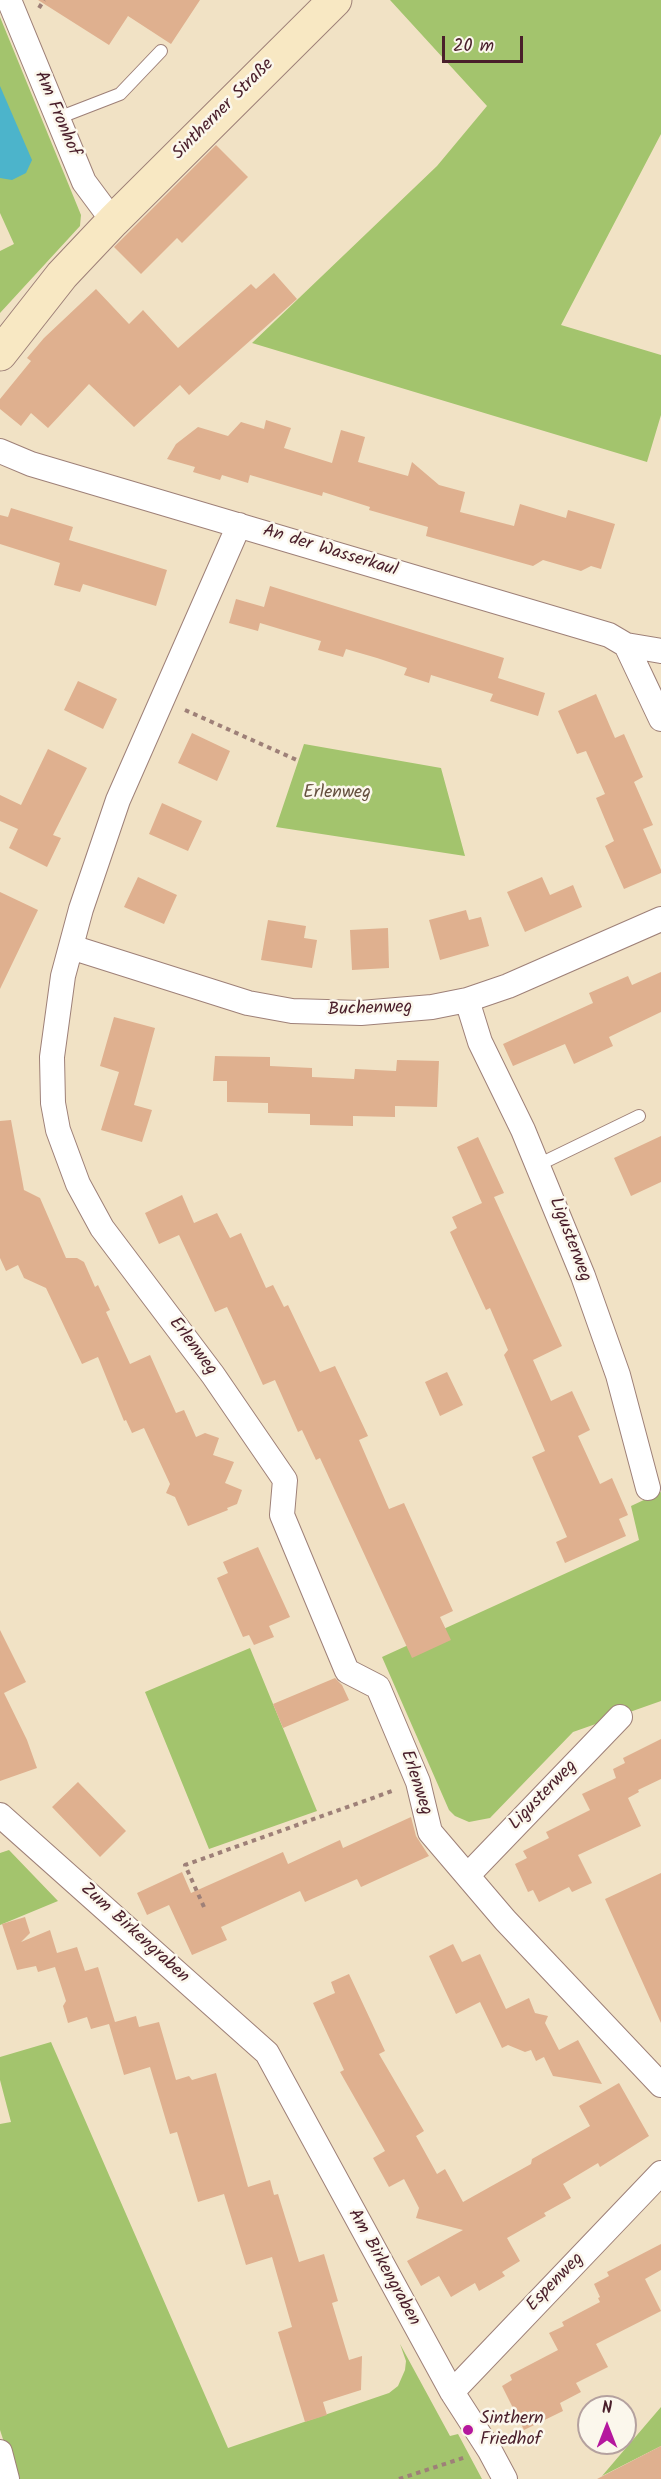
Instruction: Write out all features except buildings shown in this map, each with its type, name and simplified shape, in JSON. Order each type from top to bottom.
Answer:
[{"type":"street","name":"Sintherner Straße","points":[[0,354],[62,275],[334,0]]},
{"type":"street","name":"Am Fronhof","points":[[17,6],[84,182],[113,221]]},
{"type":"street","name":"An der Wasserkaul","points":[[0,451],[31,464],[609,635],[626,645],[661,651]]},
{"type":"street","name":"Erlenweg","points":[[239,525],[118,800],[81,909],[56,1015],[52,1057],[53,1103],[65,1154],[102,1228],[213,1375],[285,1480],[282,1515],[347,1671],[378,1687],[418,1782],[430,1832],[505,1920],[661,2085]]},
{"type":"street","points":[[626,645],[661,719]]},
{"type":"street","name":"Buchenweg","points":[[71,947],[248,1003],[292,1011],[371,1013],[432,1007],[467,1000],[508,986],[661,919]]},
{"type":"street","name":"Ligusterweg","points":[[467,1000],[480,1042],[538,1164],[606,1338],[630,1413],[648,1488]]},
{"type":"street","name":"Ligusterweg","points":[[468,1875],[620,1717]]},
{"type":"street","name":"Zum Birkengraben","points":[[0,1815],[267,2053]]},
{"type":"street","name":"Am Birkengraben","points":[[267,2053],[452,2392],[505,2479]]},
{"type":"street","name":"Espenweg","points":[[452,2392],[661,2173]]},
{"type":"street","points":[[0,2452],[7,2479]]},
{"type":"lane","points":[[58,118],[120,94],[161,51]]},
{"type":"lane","points":[[538,1164],[639,1116]]},
{"type":"path","points":[[161,699],[299,761]]},
{"type":"path","points":[[204,1907],[185,1865],[418,1782]]},
{"type":"path","points":[[399,2479],[490,2451]]},
{"type":"green space","points":[[390,0],[661,0],[661,134],[561,325],[661,355],[661,415],[647,462],[252,343],[437,166],[487,106]]},
{"type":"green space","points":[[0,17],[81,215],[80,226],[0,313],[0,251],[14,244],[0,213]]},
{"type":"green space","name":"Erlenweg","points":[[304,744],[441,768],[465,856],[276,827]]},
{"type":"green space","points":[[661,1492],[661,1701],[573,1732],[490,1818],[469,1822],[455,1816],[449,1810],[382,1657],[639,1540],[631,1506]]},
{"type":"green space","points":[[250,1648],[317,1811],[209,1849],[145,1692]]},
{"type":"green space","points":[[9,1850],[58,1901],[0,1925],[0,1853]]},
{"type":"green space","points":[[51,2042],[228,2448],[389,2393],[398,2386],[405,2370],[406,2361],[400,2344],[450,2436],[458,2434],[482,2479],[16,2479],[0,2430],[0,2124],[11,2122],[0,2080],[0,2057]]},
{"type":"green space","points":[[661,2407],[661,2446],[602,2476],[620,2455],[637,2455],[637,2435]]},
{"type":"water","points":[[0,86],[32,160],[26,173],[12,180],[0,178]]},
{"type":"place","name":"Sinthern Friedhof","points":[[468,2430]]}]
